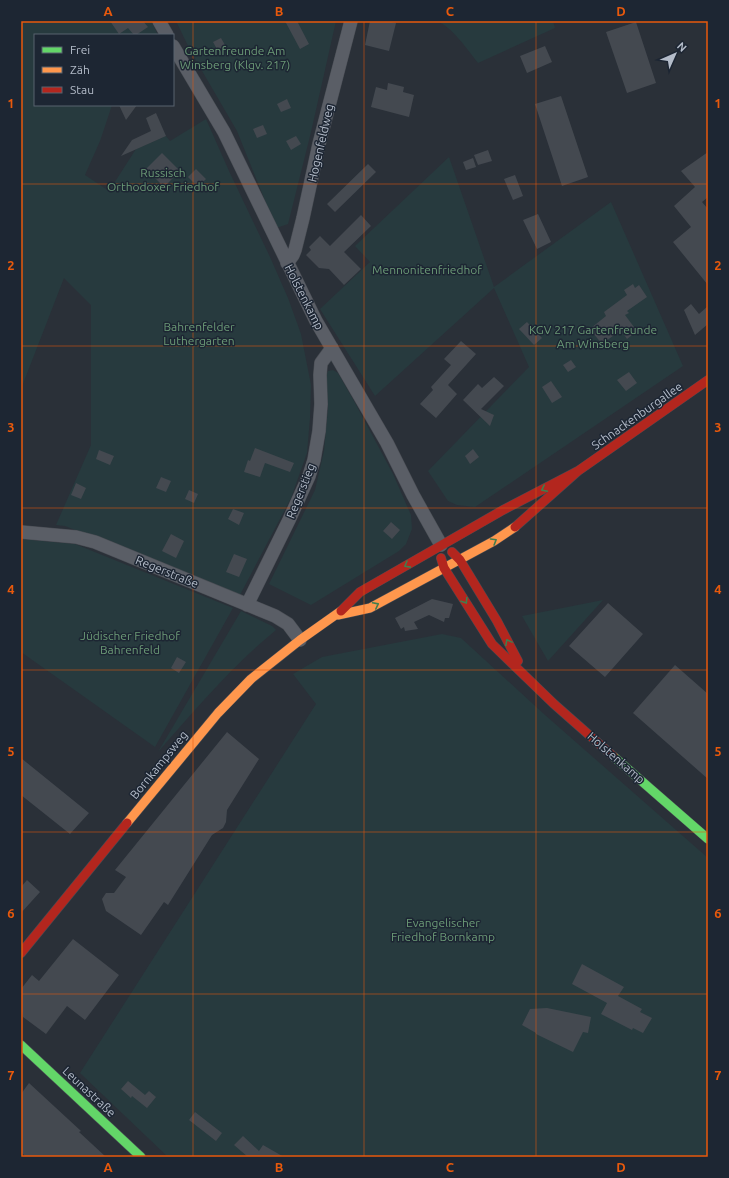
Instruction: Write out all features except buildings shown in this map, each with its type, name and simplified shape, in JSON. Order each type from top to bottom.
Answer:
[{"type":"main road","name":"Schnackenburgallee","points":[[444,568],[494,541],[515,527],[578,471],[708,380]]},
{"type":"main road","name":"Schnackenburgallee","points":[[441,545],[503,510],[578,471]]},
{"type":"main road","name":"Holstenkamp","points":[[441,545],[460,560],[497,621],[526,676]]},
{"type":"main road","name":"Holstenkamp","points":[[441,545],[444,568],[492,644],[554,704],[708,839]]},
{"type":"main road","name":"Bornkampsweg","points":[[21,953],[218,712],[251,679],[300,640],[338,615],[360,592],[441,545]]},
{"type":"main road","name":"Bornkampsweg","points":[[338,615],[370,608],[444,568]]},
{"type":"main road","name":"Leunastraße","points":[[21,1045],[141,1157]]},
{"type":"street","points":[[159,21],[166,34]]},
{"type":"street","name":"Hogenfeldweg","points":[[287,263],[293,255],[300,231],[319,144],[351,21]]},
{"type":"street","name":"Holstenkamp","points":[[174,48],[224,132],[312,314],[387,443],[413,495],[441,545]]},
{"type":"street","name":"Regerstieg","points":[[247,605],[309,476],[314,460],[321,404],[321,363],[332,348]]},
{"type":"street","name":"Regerstraße","points":[[21,532],[76,537],[95,542],[275,616],[288,624],[300,640]]},
{"type":"green space","points":[[21,21],[151,21],[158,34],[34,34],[34,106],[112,106],[100,141],[85,175],[109,191],[136,149],[166,136],[170,141],[206,119],[288,298],[301,334],[311,385],[307,453],[291,498],[240,595],[65,526],[56,525],[91,445],[91,305],[64,278],[21,389]]},
{"type":"green space","name":"Gartenfreunde Am Winsberg (Klgv. 217)","points":[[176,21],[336,21],[311,132],[288,224],[276,228],[237,131],[191,52]]},
{"type":"green space","points":[[437,21],[553,21],[555,28],[478,63],[454,34],[443,24]]},
{"type":"green space","name":"KGV 217 Gartenfreunde Am Winsberg","points":[[449,157],[494,287],[611,202],[683,366],[475,507],[457,505],[448,501],[428,471],[529,367],[494,288],[375,396],[320,309],[370,262],[355,246]]},
{"type":"green space","points":[[333,370],[338,373],[393,474],[411,515],[412,529],[406,544],[399,551],[311,605],[269,584],[315,490],[324,451],[328,407],[326,382],[327,374],[328,371]]},
{"type":"green space","name":"Jüdischer Friedhof Bahrenfeld","points":[[21,539],[75,544],[233,608],[155,747],[21,652]]},
{"type":"green space","points":[[603,600],[548,661],[522,616]]},
{"type":"green space","points":[[241,611],[272,626],[276,630],[229,673],[158,752]]},
{"type":"green space","name":"Evangelischer Friedhof Bornkamp","points":[[442,634],[461,638],[545,715],[708,858],[708,1157],[168,1157],[80,1073],[316,704],[293,674],[322,657]]},
{"type":"traffic: fast","points":[[614,757],[708,839]]},
{"type":"traffic: fast","points":[[21,1045],[141,1157]]},
{"type":"traffic: slow","points":[[338,615],[370,608],[494,541],[515,527]]},
{"type":"traffic: slow","points":[[127,823],[218,713],[251,679],[300,640],[341,611]]},
{"type":"traffic: jam","points":[[515,527],[578,471],[708,380]]},
{"type":"traffic: jam","points":[[341,611],[360,592],[503,510],[578,471]]},
{"type":"traffic: jam","points":[[452,552],[460,560],[497,621],[518,661]]},
{"type":"traffic: jam","points":[[441,558],[444,568],[492,644],[554,704],[614,757]]},
{"type":"traffic: jam","points":[[21,953],[127,823]]},
{"type":"park label","name":"Russisch Orthodoxer Friedhof","points":[[163,180]]},
{"type":"park label","name":"Mennonitenfriedhof","points":[[427,270]]},
{"type":"park label","name":"Bahrenfelder Luthergarten","points":[[199,334]]}]
